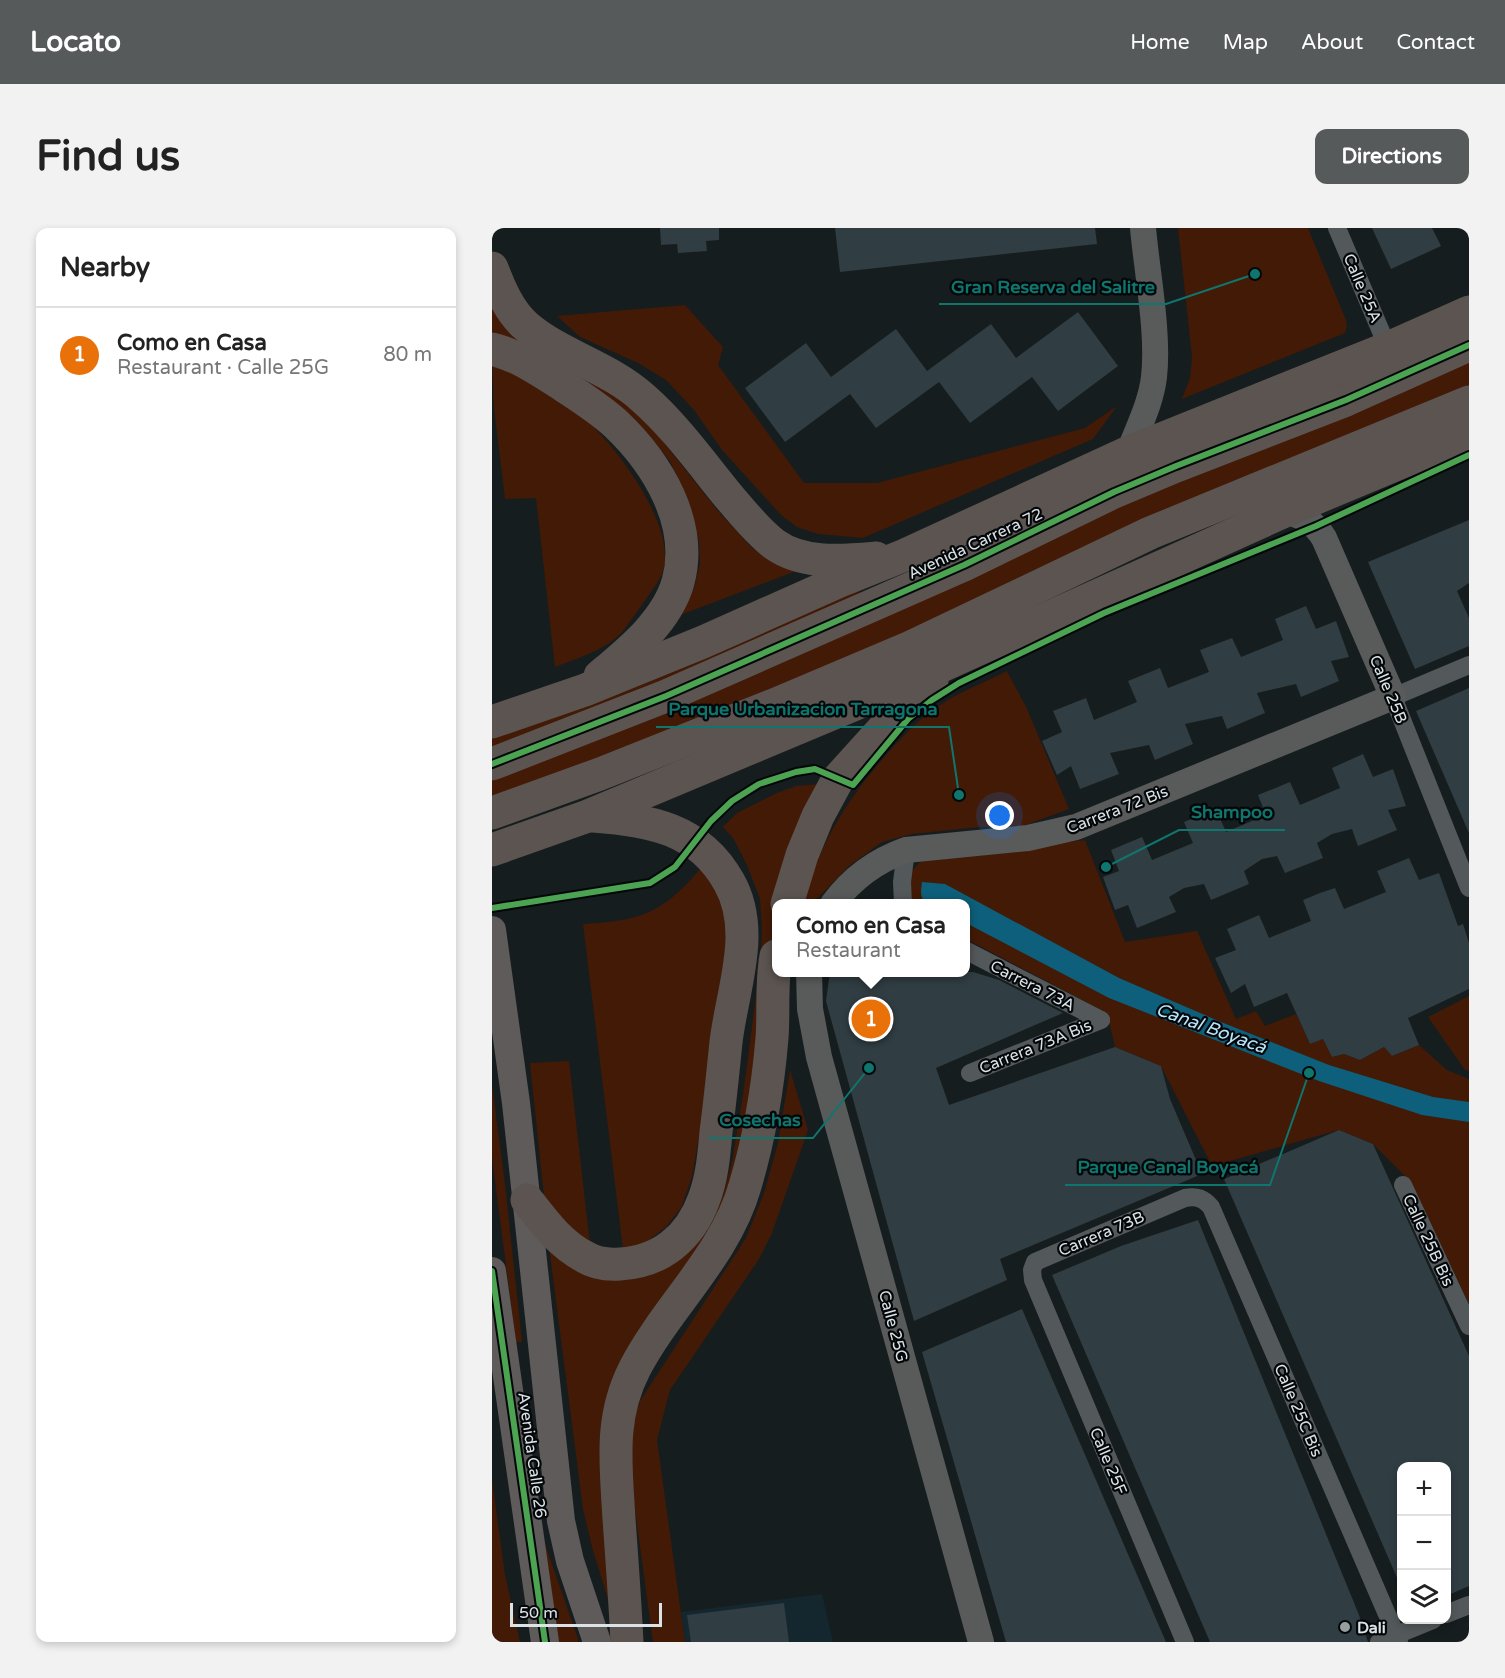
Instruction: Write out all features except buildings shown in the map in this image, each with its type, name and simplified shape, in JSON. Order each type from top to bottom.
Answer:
[{"type":"highway","points":[[492,268],[512,310],[526,326],[619,378],[642,397],[664,418],[745,516],[775,544],[796,555],[828,560],[842,561],[905,555]]},
{"type":"highway","name":"Avenida Carrera 72","points":[[492,722],[585,690],[703,642],[840,581],[905,555],[1129,452],[1388,348],[1469,312]]},
{"type":"highway","name":"Avenida Carrera 72","points":[[492,764],[666,696],[964,565],[1114,492],[1176,465],[1346,400],[1469,345]]},
{"type":"highway","points":[[492,349],[515,355],[616,423],[654,470],[667,492],[676,516],[682,541],[682,562],[677,585],[669,605],[645,635],[585,690]]},
{"type":"highway","points":[[492,813],[600,774],[776,704],[911,647],[1150,533],[1469,402]]},
{"type":"highway","points":[[492,850],[588,816],[958,660],[1285,511],[1469,434]]},
{"type":"highway","points":[[866,608],[905,555]]},
{"type":"highway","points":[[1033,626],[1080,567]]},
{"type":"highway","points":[[788,899],[802,855],[838,779],[904,706],[958,660]]},
{"type":"highway","points":[[527,1200],[551,1232],[586,1258],[609,1265],[637,1263],[658,1256],[675,1244],[696,1217],[705,1198],[712,1172],[728,1031],[743,943],[739,910],[730,883],[714,859],[695,842],[666,828],[630,819],[588,816]]},
{"type":"highway","points":[[627,1642],[616,1470],[616,1433],[620,1409],[634,1370],[651,1340],[715,1251],[729,1226],[745,1187],[762,1109],[772,1040],[776,977]]},
{"type":"main road","name":"Avenida Calle 26","points":[[492,930],[516,1103],[561,1521],[570,1560],[597,1642]]},
{"type":"main road","name":"Avenida Calle 26","points":[[492,1271],[545,1642]]},
{"type":"street","points":[[1129,452],[1154,379],[1155,355],[1143,228]]},
{"type":"street","name":"Calle 25A","points":[[1337,228],[1388,348]]},
{"type":"street","name":"Calle 25B","points":[[1285,511],[1298,514],[1316,525],[1324,538],[1393,697],[1469,888]]},
{"type":"street","name":"Carrera 72 Bis","points":[[836,899],[864,871],[879,861],[906,850],[1028,838],[1076,827],[1469,665]]},
{"type":"street","points":[[903,899],[902,882],[906,850]]},
{"type":"street","name":"Carrera 73A","points":[[970,952],[1101,1020]]},
{"type":"street","name":"Calle 25G","points":[[809,977],[810,1009],[822,1068],[981,1642]]},
{"type":"street","name":"Carrera 73A Bis","points":[[970,1072],[1101,1020]]},
{"type":"street","name":"Calle 25B Bis","points":[[1403,1185],[1469,1326]]},
{"type":"street","name":"Carrera 73B","points":[[1033,1280],[1032,1270],[1035,1262],[1185,1198]]},
{"type":"street","name":"Calle 25C Bis","points":[[1185,1198],[1204,1199],[1211,1207],[1391,1640]]},
{"type":"street","name":"Calle 25F","points":[[1033,1280],[1185,1642]]},
{"type":"street","points":[[1451,1612],[1469,1605]]},
{"type":"street","points":[[1391,1640],[1425,1624]]},
{"type":"shaded area","points":[[1178,228],[1308,228],[1346,320],[1345,333],[1182,399],[1190,378],[1192,357]]},
{"type":"shaded area","points":[[492,297],[626,404],[653,429],[718,511],[752,548],[773,560],[799,570],[675,617],[694,588],[700,564],[699,541],[683,489],[670,461],[645,431],[492,334]]},
{"type":"shaded area","points":[[685,305],[723,347],[718,365],[804,483],[877,483],[1085,428],[1117,406],[1093,439],[863,538],[818,534],[797,527],[781,515],[722,450],[694,410],[666,380],[638,363],[580,337],[557,316]]},
{"type":"shaded area","points":[[1469,358],[1469,391],[897,642],[492,804],[492,774],[1045,536]]},
{"type":"shaded area","points":[[492,361],[564,400],[598,431],[634,477],[649,502],[665,550],[660,579],[623,631],[600,648],[555,667],[536,498],[505,499],[494,408]]},
{"type":"shaded area","points":[[866,583],[852,601],[492,752],[492,735]]},
{"type":"shaded area","points":[[1007,671],[1027,709],[1069,809],[1023,826],[979,827],[912,834],[882,842],[849,866],[817,899],[803,899],[827,840],[859,788],[887,754],[923,717],[962,692]]},
{"type":"shaded area","points":[[819,784],[778,899],[772,899],[772,970],[740,1166],[726,1210],[641,1338],[617,1629],[583,1509],[548,1239],[651,1273],[673,1265],[693,1247],[722,1198],[732,1162],[743,1095],[761,957],[762,927],[760,899],[747,865],[733,838],[723,827],[737,813],[796,786]]},
{"type":"shaded area","points":[[1085,840],[1125,942],[1197,931],[1236,1019],[1256,1011],[1265,1026],[1296,1014],[1310,1044],[1323,1039],[1333,1057],[1344,1054],[1360,1060],[1384,1047],[1392,1056],[1419,1045],[1447,1070],[1469,1079],[1469,1304],[1411,1182],[1373,1144],[1339,1130],[1212,1166],[1161,1066],[1115,1047],[1107,1013],[970,941],[970,899],[908,899],[907,889],[911,873],[925,858]]},
{"type":"shaded area","points":[[701,868],[719,890],[729,924],[715,1045],[692,1177],[681,1208],[666,1227],[645,1243],[623,1249],[583,924],[621,920],[650,912],[675,895]]},
{"type":"shaded area","points":[[1469,996],[1469,1071],[1465,1070],[1428,1017]]},
{"type":"shaded area","points":[[569,1061],[590,1244],[575,1243],[544,1197],[530,1063]]},
{"type":"shaded area","points":[[790,1070],[808,1130],[772,1233],[759,1259],[670,1390],[657,1440],[685,1642],[653,1642],[628,1458],[631,1429],[640,1401],[746,1238],[764,1193],[778,1143]]},
{"type":"shaded area","points":[[492,1085],[522,1342],[516,1342],[492,1158]]},
{"type":"shaded area","points":[[492,1480],[505,1575],[520,1642],[492,1642]]},
{"type":"shaded area","points":[[543,1538],[579,1642],[557,1642]]},
{"type":"shaded area","points":[[822,1594],[833,1642],[685,1642],[681,1612]]},
{"type":"water","name":"Canal Boyacá","points":[[922,882],[945,884],[1119,978],[1221,1022],[1329,1065],[1433,1097],[1469,1102],[1469,1122],[1422,1115],[1319,1081],[1109,998],[970,925],[970,899],[923,899]]},
{"type":"cycle path","points":[[492,764],[666,696],[964,565],[1114,492],[1346,400],[1469,345]]},
{"type":"cycle path","points":[[492,908],[650,883],[675,867],[711,821],[732,801],[759,784],[796,772],[815,769],[853,785],[908,719],[959,683],[1104,613],[1316,526],[1469,455]]},
{"type":"cycle path","points":[[492,1271],[545,1642]]},
{"type":"place","name":"Gran Reserva del Salitre","points":[[1255,274]]},
{"type":"place","name":"Parque Urbanizacion Tarragona","points":[[959,795]]},
{"type":"place","name":"Shampoo","points":[[1106,867]]},
{"type":"place","name":"Como en Casa","points":[[871,1019]]},
{"type":"place","name":"Cosechas","points":[[869,1068]]},
{"type":"place","name":"Parque Canal Boyacá","points":[[1309,1073]]},
{"type":"place","name":"Dali","points":[[1345,1627]]}]
